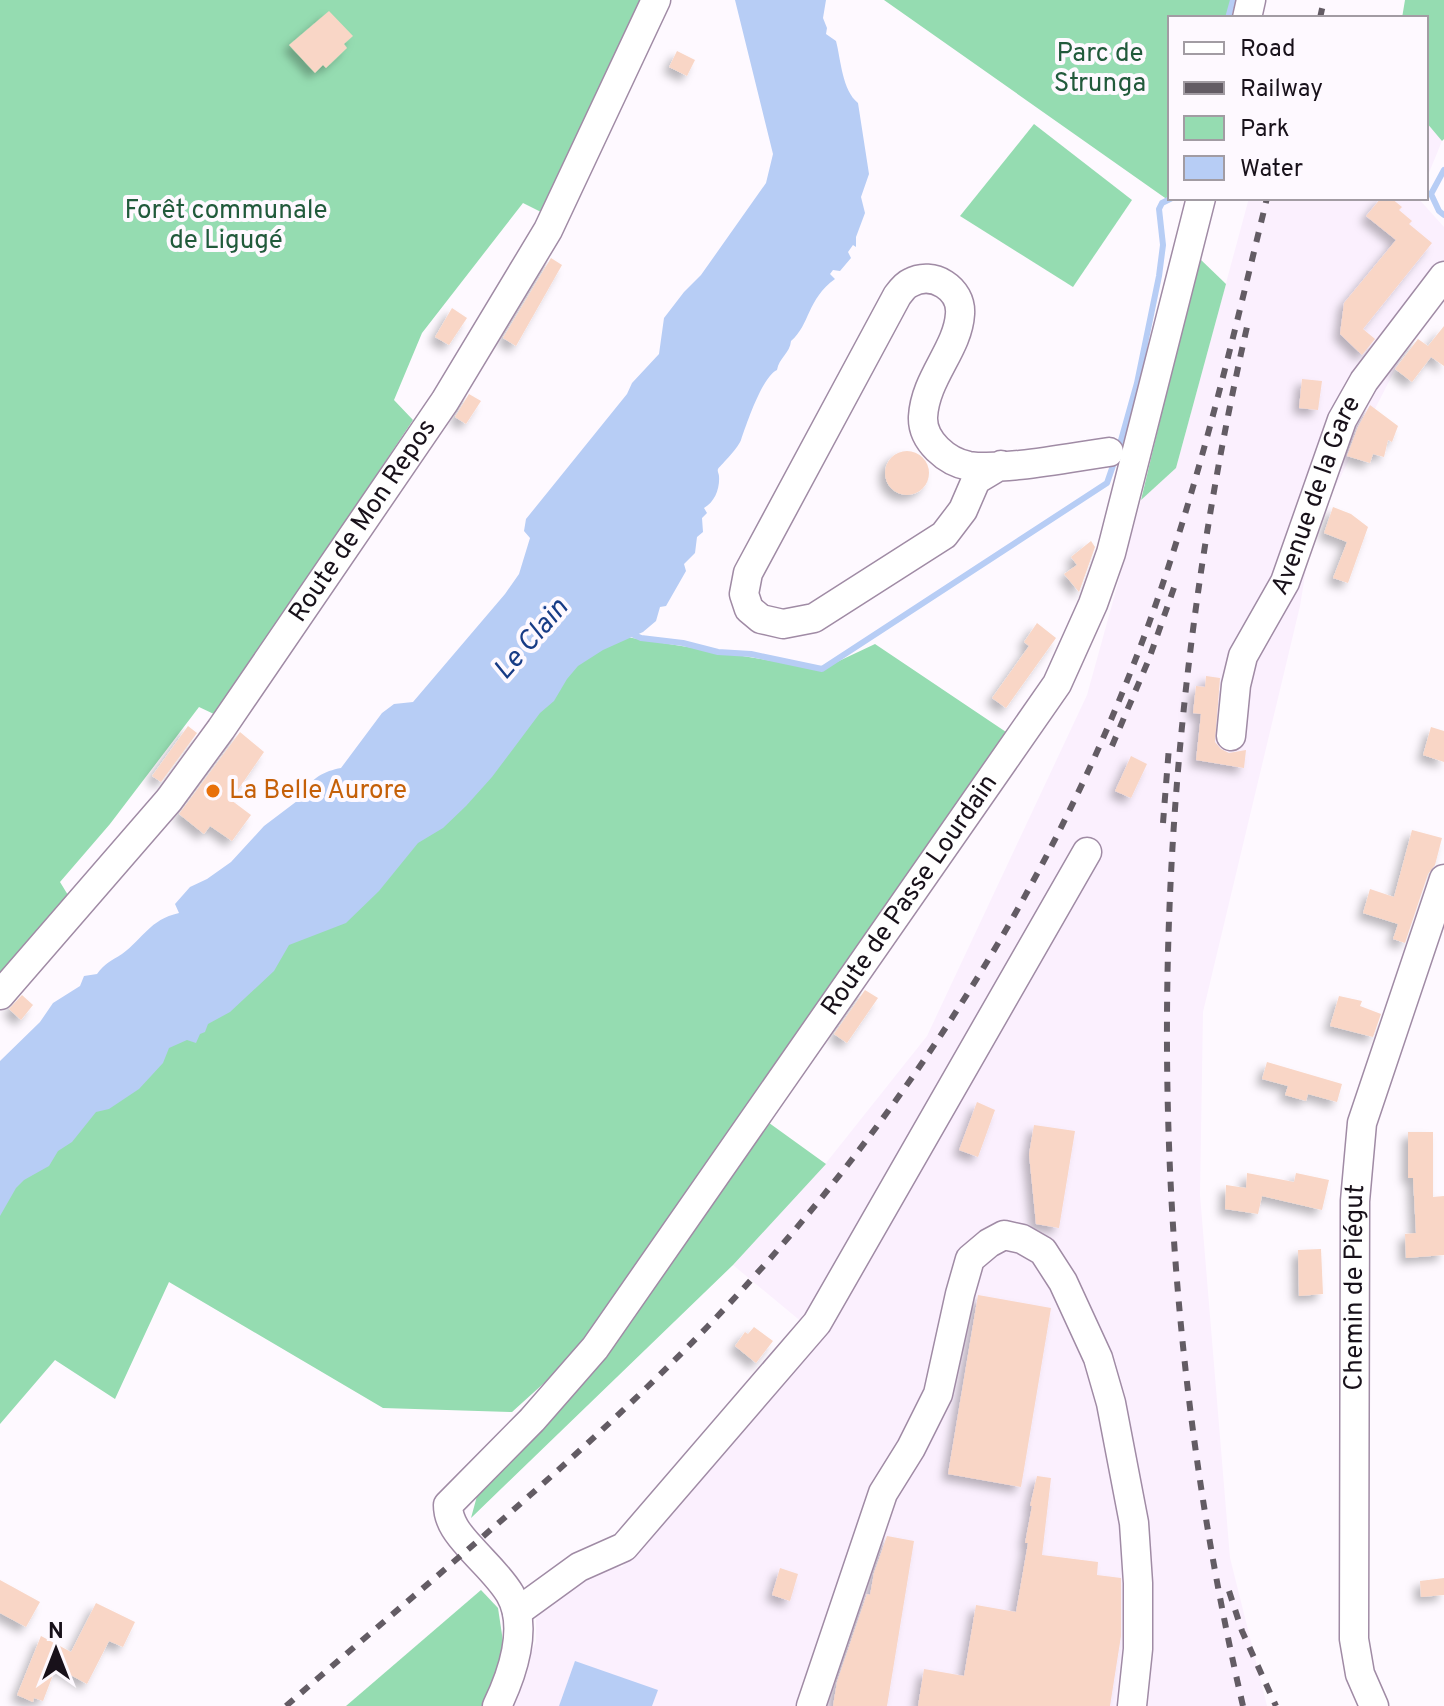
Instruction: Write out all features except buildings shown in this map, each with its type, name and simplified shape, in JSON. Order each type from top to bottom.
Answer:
[{"type":"street","name":"Route de Mon Repos","points":[[0,995],[169,800],[445,401],[548,230],[656,0]]},
{"type":"street","name":"Route de Passe Lourdain","points":[[517,1612],[509,1594],[450,1521],[448,1505],[532,1420],[595,1348],[1057,684],[1093,604],[1111,553],[1200,200]]},
{"type":"street","name":"Avenue de la Gare","points":[[1231,736],[1236,685],[1243,656],[1285,582],[1342,420],[1364,381],[1444,276]]},
{"type":"street","points":[[1001,465],[976,480],[963,510],[944,535],[814,618],[783,624],[761,619],[749,609],[744,594],[748,573],[897,296],[910,282],[928,279],[946,283],[957,295],[961,312],[956,333],[932,378],[923,419],[929,439],[947,459],[970,466],[1001,465],[1109,452]]},
{"type":"street","points":[[497,1706],[509,1681],[517,1643],[517,1612],[579,1567],[624,1547],[817,1323],[1087,852]]},
{"type":"street","name":"Chemin de Piégut","points":[[1374,1706],[1360,1674],[1354,1639],[1355,1201],[1360,1138],[1366,1110],[1444,879]]},
{"type":"street","points":[[811,1706],[883,1493],[911,1448],[938,1394],[970,1259],[1004,1235],[1022,1239],[1043,1251],[1063,1282],[1098,1358],[1111,1403],[1134,1523],[1139,1612],[1132,1706]]},
{"type":"shaded area","points":[[1428,124],[1442,141],[1428,175]]},
{"type":"shaded area","points":[[1248,200],[1420,200],[1444,227],[1444,273],[1312,533],[1300,606],[1203,1012],[1200,1195],[1230,1558],[1267,1706],[505,1706],[536,1642],[536,1614],[597,1564],[622,1567],[821,1338],[733,1265],[826,1163],[927,1036],[1087,695],[1141,500],[1176,468]]},
{"type":"green space","name":"Forêt communale de Ligugé","points":[[0,0],[642,0],[545,214],[523,203],[422,333],[394,400],[413,420],[216,715],[199,707],[110,824],[60,882],[71,900],[0,978]]},
{"type":"green space","name":"Parc de Strunga","points":[[884,0],[1232,0],[1228,16],[1168,16],[1168,200]]},
{"type":"green space","points":[[1405,0],[1444,0],[1442,141],[1428,124],[1428,16],[1402,16]]},
{"type":"green space","points":[[1034,124],[1132,200],[1073,287],[960,216]]},
{"type":"green space","points":[[1199,258],[1226,284],[1176,468],[1141,500]]},
{"type":"green space","points":[[565,627],[822,669],[875,644],[1009,734],[585,1346],[512,1412],[383,1408],[169,1282],[115,1399],[55,1360],[0,1424],[0,1181]]},
{"type":"green space","points":[[765,1120],[826,1164],[733,1265],[471,1518],[477,1496],[629,1320]]},
{"type":"green space","points":[[481,1590],[498,1608],[504,1648],[490,1706],[346,1706]]},
{"type":"water","name":"Le Clain","points":[[735,0],[826,0],[823,18],[826,34],[836,41],[845,83],[858,103],[869,174],[861,197],[865,213],[856,237],[856,247],[853,245],[848,252],[851,258],[840,271],[833,270],[830,274],[835,279],[814,303],[777,370],[761,391],[739,444],[718,469],[718,490],[704,508],[707,513],[702,518],[703,532],[697,537],[695,553],[684,564],[686,571],[666,606],[660,607],[656,621],[643,632],[603,650],[578,666],[554,701],[540,713],[466,806],[443,828],[418,843],[379,891],[346,923],[289,945],[274,971],[230,1012],[208,1024],[196,1043],[187,1040],[169,1048],[163,1063],[139,1089],[109,1109],[96,1112],[72,1142],[58,1151],[49,1166],[16,1188],[0,1216],[0,1061],[40,1022],[53,1003],[80,986],[84,976],[97,974],[154,925],[179,913],[175,904],[190,887],[231,862],[264,826],[305,795],[314,780],[341,768],[382,713],[394,704],[413,702],[519,574],[530,538],[524,531],[526,519],[627,394],[632,383],[659,354],[664,318],[701,275],[766,183],[773,154]]},
{"type":"water","points":[[575,1661],[658,1690],[652,1706],[559,1706]]},
{"type":"waterway","points":[[1229,16],[1233,0]]},
{"type":"waterway","points":[[1444,170],[1431,194],[1444,215]]},
{"type":"waterway","points":[[627,632],[641,638],[683,643],[718,652],[751,654],[822,669],[1107,483],[1137,383],[1163,245],[1159,209],[1168,200]]},
{"type":"railway","points":[[1320,16],[1324,0]]},
{"type":"railway","points":[[286,1706],[525,1500],[697,1337],[816,1204],[936,1042],[1040,868],[1085,778],[1125,686],[1191,495],[1267,200]]},
{"type":"railway","points":[[1243,1706],[1209,1535],[1185,1363],[1171,1190],[1167,1016],[1173,842],[1188,669],[1213,497],[1247,327]]},
{"type":"railway","points":[[1112,746],[1149,659],[1176,582]]},
{"type":"railway","points":[[1163,823],[1169,747]]},
{"type":"railway","points":[[1229,1591],[1242,1631],[1276,1706]]},
{"type":"place","name":"La Belle Aurore","points":[[213,791]]}]
